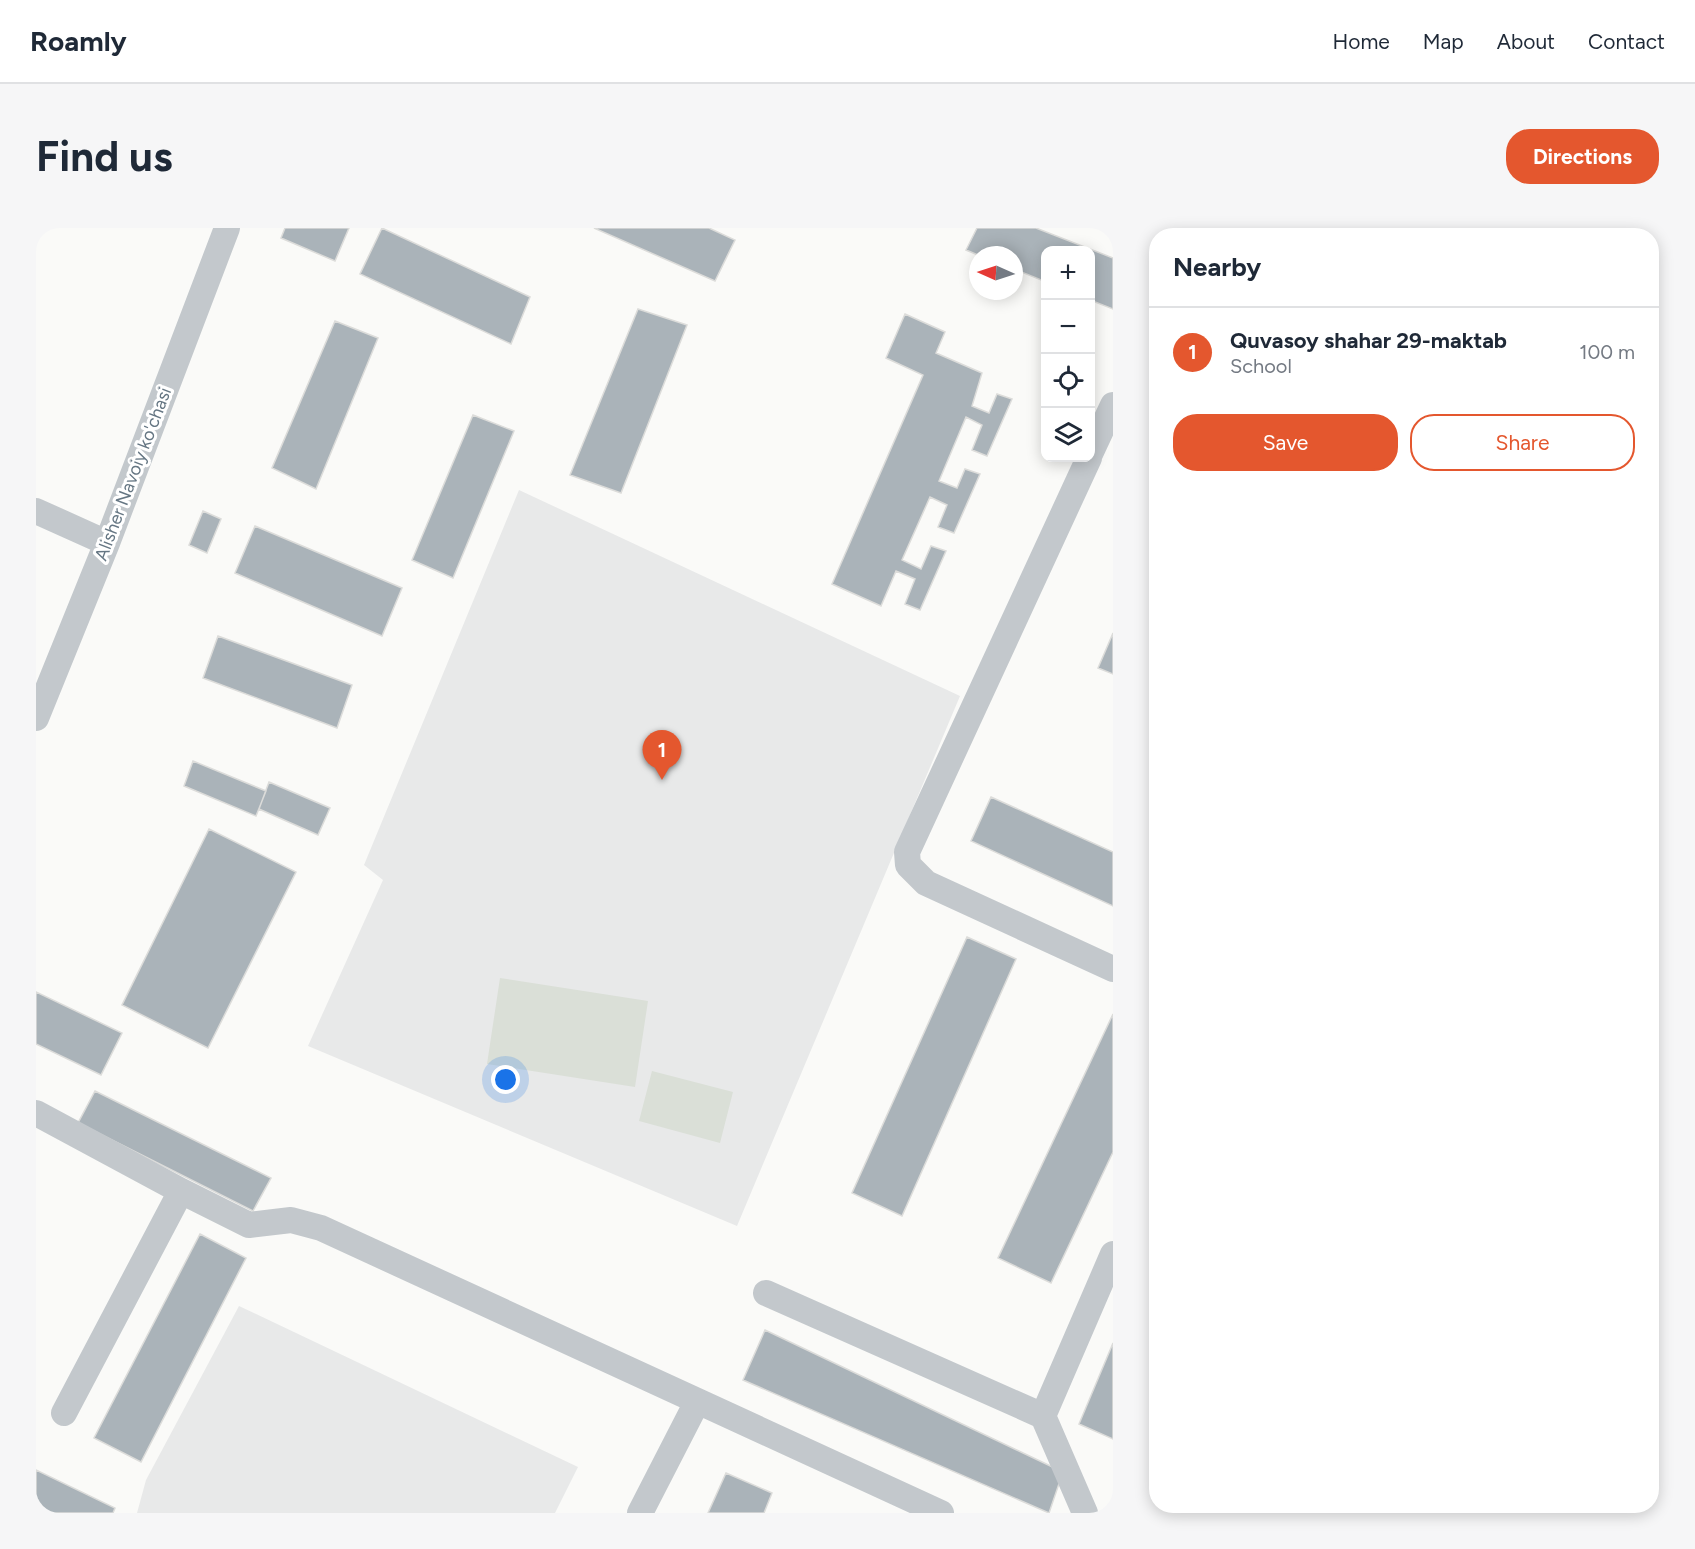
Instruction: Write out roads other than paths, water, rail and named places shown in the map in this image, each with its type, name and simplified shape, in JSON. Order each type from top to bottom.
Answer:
[{"type":"street","name":"Alisher Navoiy ko'chasi","points":[[36,718],[107,543],[227,228]]},
{"type":"street","points":[[1095,445],[1113,405]]},
{"type":"street","points":[[1087,462],[907,852],[908,866],[926,883],[1113,969]]},
{"type":"street","points":[[36,511],[107,543]]},
{"type":"street","points":[[39,1121],[249,1225],[291,1220],[321,1228],[941,1513]]},
{"type":"street","points":[[64,1413],[181,1191]]},
{"type":"street","points":[[1043,1416],[1113,1254]]},
{"type":"street","points":[[766,1293],[1043,1416],[1085,1513]]},
{"type":"street","points":[[640,1513],[697,1402]]},
{"type":"place","name":"Quvasoy shahar 29-maktab","points":[[662,780]]}]
